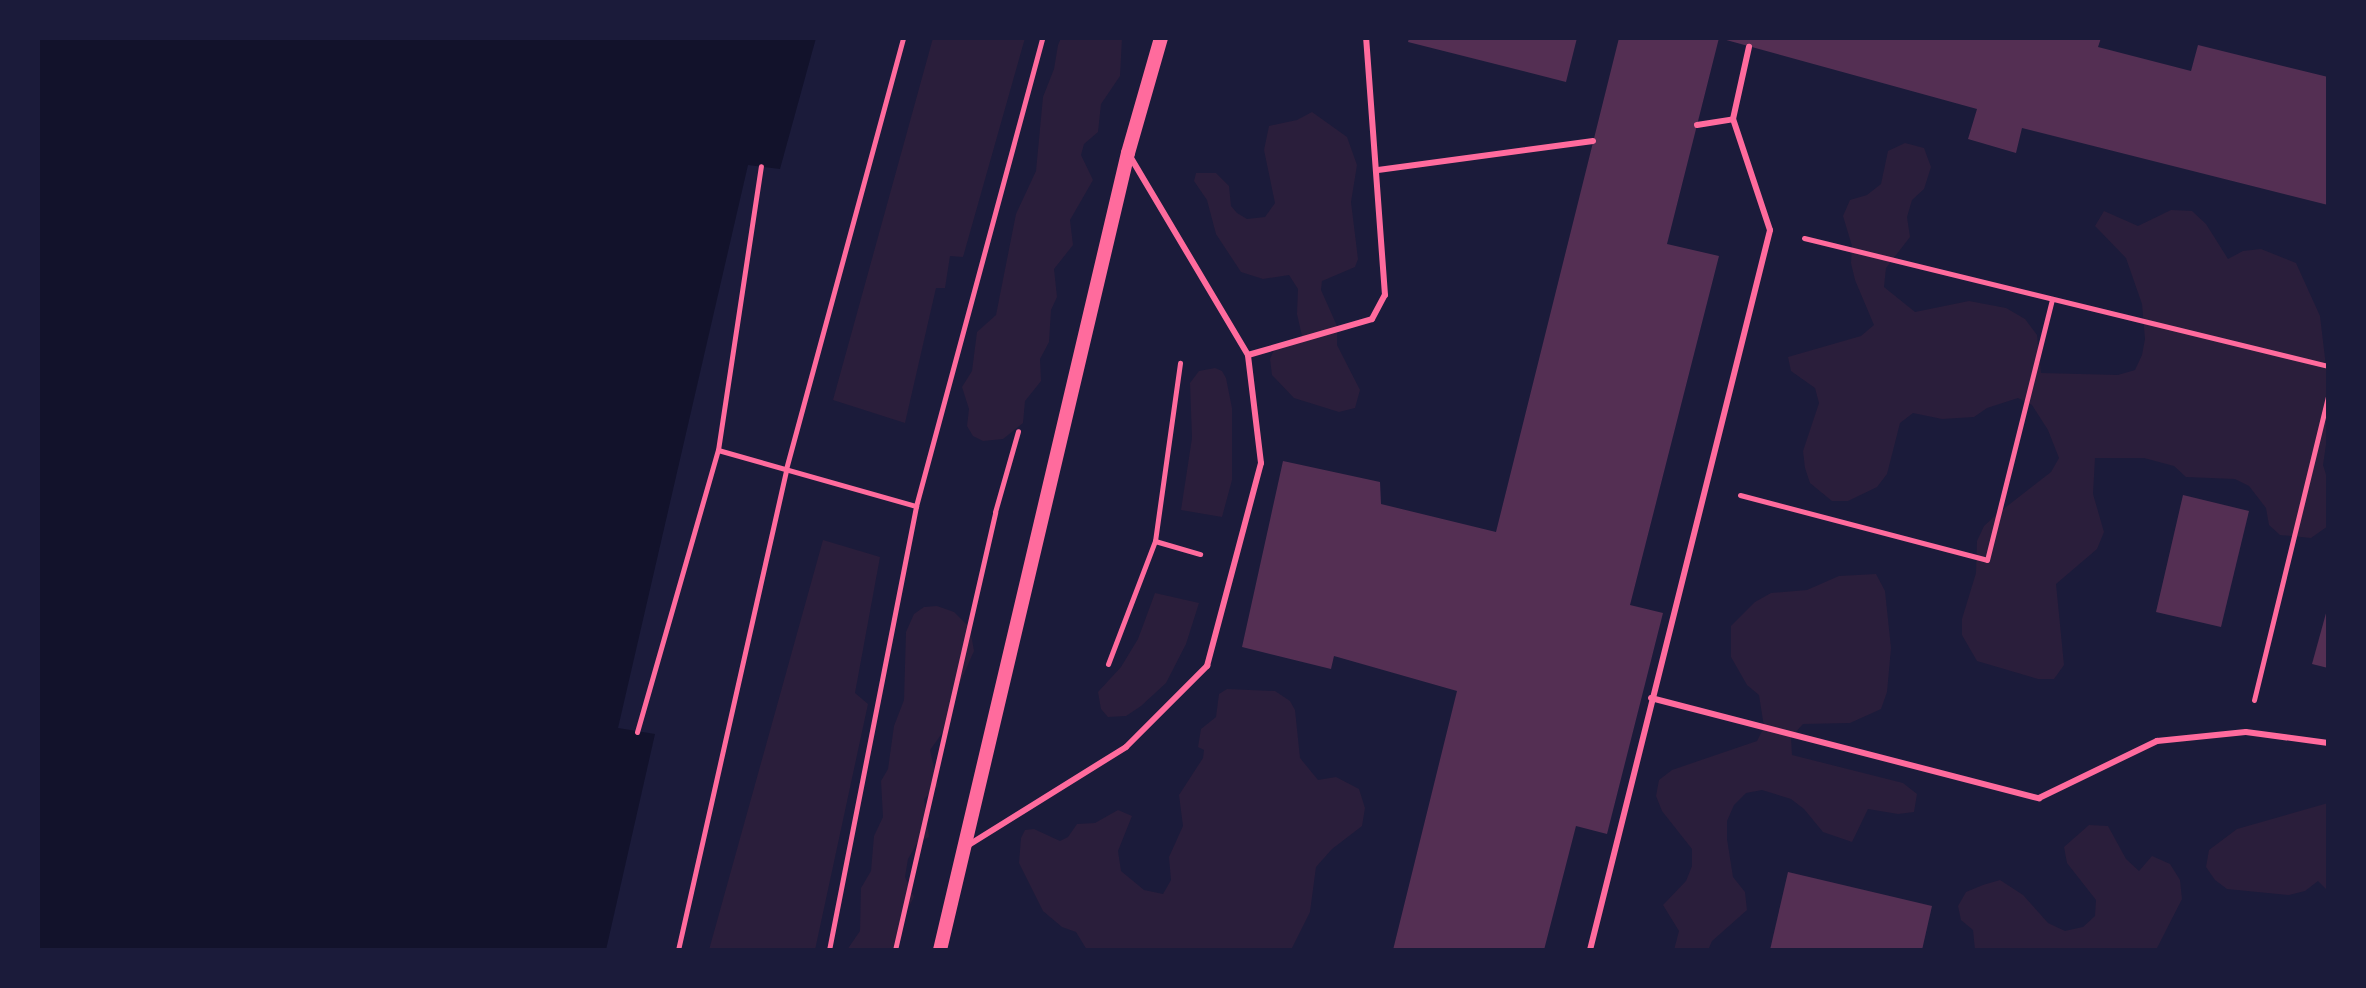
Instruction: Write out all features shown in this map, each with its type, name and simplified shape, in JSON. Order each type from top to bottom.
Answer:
[{"type":"street","points":[[940,950],[1128,153],[1161,38]]},
{"type":"lane","points":[[1248,355],[1372,319],[1385,295],[1366,38]]},
{"type":"lane","points":[[1590,950],[1770,230],[1733,119],[1749,47]]},
{"type":"lane","points":[[1697,125],[1733,119]]},
{"type":"lane","points":[[1378,170],[1593,141]]},
{"type":"lane","points":[[965,848],[1126,747],[1207,666],[1261,463],[1248,355],[1128,153]]},
{"type":"lane","points":[[1651,698],[2039,798],[2157,741],[2246,732],[2328,743]]},
{"type":"path","points":[[678,950],[786,469],[903,38]]},
{"type":"path","points":[[829,950],[916,506],[1042,38]]},
{"type":"path","points":[[637,732],[718,450],[761,166]]},
{"type":"path","points":[[1770,230],[2328,366]]},
{"type":"path","points":[[1704,486],[1987,560],[2052,299]]},
{"type":"path","points":[[1108,664],[1155,541],[1180,363]]},
{"type":"path","points":[[2246,732],[2328,397]]},
{"type":"path","points":[[718,450],[916,506]]},
{"type":"path","points":[[1155,541],[1235,564]]},
{"type":"shaded area","points":[[38,38],[816,38],[780,169],[748,165],[618,728],[655,734],[606,950],[38,950]]},
{"type":"shaded area","points":[[933,38],[1025,38],[963,257],[950,256],[945,288],[936,288],[905,423],[833,400]]},
{"type":"shaded area","points":[[1061,38],[1122,38],[1120,76],[1101,104],[1098,132],[1084,144],[1081,155],[1093,180],[1070,220],[1073,245],[1054,269],[1057,297],[1051,310],[1049,342],[1040,359],[1041,381],[1025,401],[1023,423],[1003,439],[983,441],[973,436],[967,426],[969,409],[962,387],[972,371],[977,332],[996,315],[1016,214],[1036,171],[1043,97],[1054,69],[1058,45]]},
{"type":"shaded area","points":[[1312,112],[1347,137],[1357,165],[1351,202],[1358,259],[1355,267],[1322,281],[1321,290],[1337,326],[1337,345],[1360,390],[1355,408],[1339,412],[1294,398],[1272,375],[1270,359],[1273,352],[1280,346],[1299,343],[1302,336],[1297,314],[1298,289],[1289,275],[1263,279],[1241,272],[1216,234],[1207,200],[1194,181],[1196,173],[1216,173],[1229,186],[1231,206],[1237,213],[1247,219],[1265,217],[1275,203],[1264,150],[1269,126],[1297,120]]},
{"type":"shaded area","points":[[1905,143],[1924,148],[1931,167],[1924,189],[1912,200],[1907,217],[1910,237],[1886,268],[1884,287],[1915,312],[1969,301],[2006,308],[2025,319],[2037,335],[2041,373],[2118,375],[2135,370],[2142,355],[2145,339],[2142,304],[2126,258],[2095,226],[2104,211],[2138,226],[2171,210],[2192,211],[2206,224],[2228,259],[2243,251],[2261,249],[2296,263],[2320,316],[2328,383],[2328,431],[2323,465],[2328,481],[2328,526],[2311,538],[2280,535],[2269,525],[2266,508],[2249,486],[2235,479],[2186,477],[2174,466],[2144,458],[2095,458],[2093,494],[2104,532],[2097,549],[2056,584],[2064,665],[2054,679],[2038,679],[1977,661],[1962,635],[1962,619],[1976,573],[1977,541],[1984,526],[2051,472],[2059,458],[2048,430],[2032,405],[2018,398],[1987,408],[1974,417],[1942,419],[1913,413],[1900,423],[1887,474],[1877,487],[1848,501],[1832,501],[1810,483],[1805,468],[1803,451],[1819,403],[1815,388],[1791,371],[1788,357],[1861,336],[1874,325],[1855,280],[1851,263],[1852,246],[1843,216],[1850,200],[1867,195],[1881,184],[1888,151]]},
{"type":"shaded area","points":[[1215,368],[1222,371],[1226,378],[1232,408],[1232,480],[1222,517],[1181,510],[1192,438],[1190,383],[1199,371]]},
{"type":"shaded area","points":[[823,540],[880,557],[855,693],[868,704],[815,950],[709,950]]},
{"type":"shaded area","points":[[1876,574],[1885,591],[1891,648],[1887,692],[1881,709],[1850,723],[1803,724],[1791,737],[1792,755],[1903,783],[1917,794],[1914,812],[1898,814],[1868,809],[1852,842],[1823,832],[1791,799],[1762,790],[1746,793],[1734,805],[1727,821],[1727,839],[1733,877],[1745,892],[1747,910],[1712,941],[1708,950],[1674,950],[1679,931],[1663,905],[1686,881],[1692,866],[1692,849],[1662,811],[1656,796],[1659,780],[1672,770],[1757,741],[1764,727],[1759,695],[1747,685],[1731,657],[1731,626],[1755,602],[1771,593],[1807,590],[1839,576]]},
{"type":"shaded area","points":[[1155,593],[1199,603],[1186,644],[1166,683],[1126,716],[1108,717],[1101,709],[1098,692],[1121,667],[1138,639]]},
{"type":"shaded area","points":[[937,606],[954,612],[970,628],[974,651],[951,703],[951,721],[930,750],[938,786],[924,799],[929,837],[917,843],[908,859],[905,877],[914,897],[900,923],[902,935],[897,945],[890,950],[847,950],[860,931],[861,888],[871,871],[874,836],[883,817],[881,781],[888,769],[894,726],[904,700],[906,632],[914,614],[924,607]]},
{"type":"shaded area","points":[[1227,689],[1275,691],[1290,701],[1295,710],[1300,758],[1318,780],[1336,777],[1359,789],[1365,808],[1362,826],[1332,849],[1316,867],[1310,912],[1291,950],[1087,950],[1076,932],[1062,927],[1043,911],[1019,863],[1021,838],[1025,830],[1034,829],[1060,841],[1068,837],[1077,824],[1095,823],[1118,810],[1132,816],[1118,851],[1121,871],[1144,890],[1163,894],[1171,880],[1169,857],[1183,826],[1179,795],[1203,758],[1204,750],[1198,747],[1201,729],[1216,717],[1219,694]]},
{"type":"shaded area","points":[[2328,803],[2328,891],[2318,881],[2305,891],[2289,895],[2227,889],[2215,880],[2206,867],[2209,850],[2237,829]]},
{"type":"shaded area","points":[[2089,825],[2108,826],[2126,859],[2139,871],[2152,856],[2170,864],[2180,880],[2182,899],[2156,950],[1975,950],[1973,930],[1961,920],[1958,906],[1966,892],[2000,880],[2023,895],[2048,923],[2065,931],[2083,927],[2095,916],[2096,900],[2067,863],[2064,847]]},
{"type":"building","points":[[1409,38],[1577,38],[1566,82],[1408,42]]},
{"type":"building","points":[[1619,38],[1719,38],[1667,244],[1719,256],[1630,605],[1663,613],[1607,834],[1576,826],[1544,950],[1393,950],[1457,691],[1334,656],[1331,669],[1242,647],[1283,461],[1380,482],[1381,504],[1496,532]]},
{"type":"building","points":[[1719,38],[2101,38],[2098,47],[2191,71],[2198,45],[2328,77],[2328,205],[2022,128],[2016,153],[1968,139],[1977,109]]},
{"type":"building","points":[[2183,495],[2249,511],[2221,627],[2156,612]]},
{"type":"building","points":[[2328,606],[2328,668],[2312,664]]},
{"type":"building","points":[[1788,872],[1932,906],[1922,950],[1770,950]]}]
